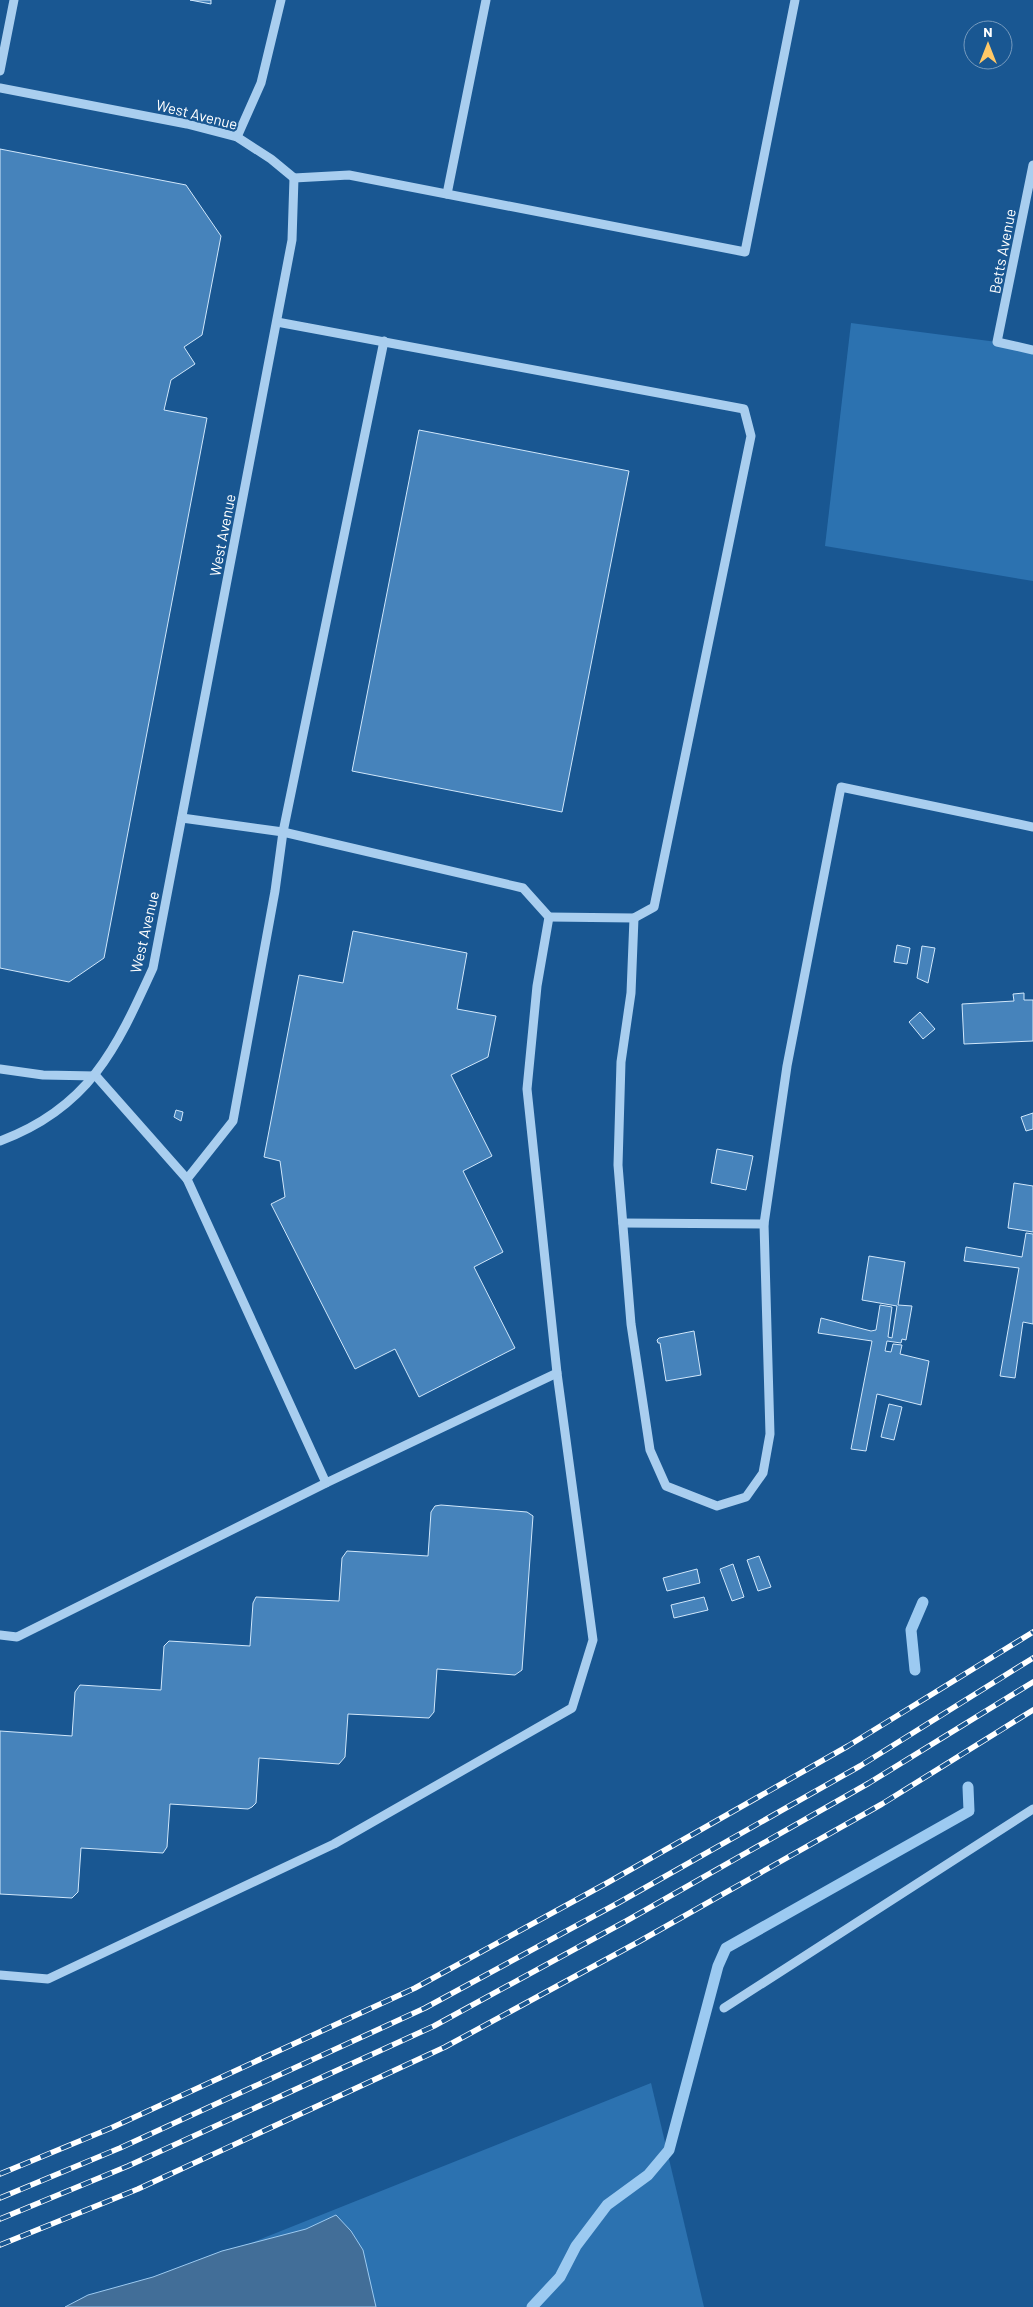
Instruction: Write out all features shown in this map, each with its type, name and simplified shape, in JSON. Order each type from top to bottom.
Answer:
[{"type":"street","points":[[447,194],[486,0]]},
{"type":"street","points":[[294,178],[348,175],[745,252],[795,0]]},
{"type":"street","points":[[0,71],[14,1]]},
{"type":"street","points":[[237,137],[261,83],[280,1]]},
{"type":"street","name":"West Avenue","points":[[0,88],[187,124],[237,137],[271,159],[294,178],[292,240],[153,968],[130,1020],[96,1076],[58,1111],[20,1133],[0,1140]]},
{"type":"street","name":"Betts Avenue","points":[[1033,165],[997,342],[1033,350]]},
{"type":"street","points":[[182,818],[283,832],[523,888],[549,917],[634,918],[654,907],[752,436],[744,409],[277,322]]},
{"type":"street","points":[[187,1179],[233,1121],[275,891],[283,832],[384,341]]},
{"type":"street","points":[[634,918],[631,993],[621,1072],[618,1165],[631,1324],[650,1450],[666,1486],[717,1506],[746,1497],[763,1473],[770,1434],[764,1224],[787,1066],[841,787],[1033,827]]},
{"type":"street","points":[[0,1975],[48,1980],[334,1844],[572,1708],[593,1640],[557,1372],[527,1089],[537,986],[549,917]]},
{"type":"street","points":[[0,1069],[43,1075],[96,1076],[187,1179],[326,1483]]},
{"type":"street","points":[[623,1223],[764,1224]]},
{"type":"street","points":[[0,1635],[17,1637],[326,1483],[557,1372]]},
{"type":"street","points":[[724,2008],[1033,1809]]},
{"type":"shaded area","points":[[851,323],[997,342],[1033,350],[1033,581],[825,546]]},
{"type":"shaded area","points":[[651,2083],[704,2307],[91,2307]]},
{"type":"shaded area","points":[[336,2215],[351,2231],[363,2250],[376,2307],[65,2307],[88,2295],[153,2277],[222,2251],[306,2229]]},
{"type":"building","points":[[190,0],[211,0],[211,4]]},
{"type":"building","points":[[0,149],[186,185],[221,236],[202,335],[184,347],[195,364],[171,380],[164,410],[207,418],[104,958],[69,982],[0,968]]},
{"type":"building","points":[[419,430],[629,471],[562,812],[352,771]]},
{"type":"building","points":[[353,931],[467,953],[457,1009],[496,1016],[488,1057],[451,1075],[492,1156],[463,1171],[503,1252],[474,1267],[515,1348],[419,1397],[395,1349],[355,1369],[271,1204],[285,1197],[280,1161],[264,1157],[299,975],[343,983]]},
{"type":"building","points":[[897,945],[910,948],[907,964],[894,962]]},
{"type":"building","points":[[922,946],[935,948],[928,983],[917,978]]},
{"type":"building","points":[[1024,993],[1024,1000],[1033,1000],[1033,1041],[964,1044],[962,1004],[1014,1001],[1013,994]]},
{"type":"building","points":[[920,1012],[935,1029],[923,1039],[909,1022]]},
{"type":"building","points":[[176,1110],[183,1112],[181,1121],[174,1117]]},
{"type":"building","points":[[1033,1113],[1033,1129],[1026,1131],[1021,1117]]},
{"type":"building","points":[[717,1149],[753,1156],[746,1190],[711,1183]]},
{"type":"building","points":[[1014,1183],[1033,1186],[1033,1232],[1008,1228]]},
{"type":"building","points":[[1026,1233],[1033,1234],[1033,1324],[1023,1322],[1015,1378],[1000,1376],[1019,1268],[964,1261],[966,1247],[1022,1257]]},
{"type":"building","points":[[869,1256],[905,1262],[898,1305],[912,1306],[906,1340],[902,1339],[901,1343],[887,1341],[885,1351],[891,1352],[893,1344],[902,1345],[900,1354],[929,1361],[921,1405],[877,1394],[866,1451],[851,1449],[872,1341],[818,1333],[821,1318],[871,1331],[876,1330],[880,1305],[892,1307],[888,1337],[892,1338],[897,1306],[862,1300]]},
{"type":"building","points":[[694,1331],[701,1375],[666,1381],[660,1343],[657,1340]]},
{"type":"building","points":[[889,1404],[902,1407],[894,1440],[881,1437]]},
{"type":"building","points":[[435,1506],[527,1512],[533,1516],[522,1670],[515,1675],[437,1669],[434,1712],[429,1718],[348,1714],[345,1757],[339,1764],[259,1758],[256,1803],[252,1807],[248,1809],[170,1804],[167,1847],[163,1853],[81,1848],[78,1892],[72,1898],[0,1894],[0,1731],[72,1736],[75,1692],[80,1685],[161,1690],[164,1646],[169,1641],[250,1646],[253,1603],[256,1597],[339,1601],[342,1558],[347,1551],[428,1556],[431,1512]]},
{"type":"building","points":[[759,1556],[771,1587],[758,1591],[747,1560]]},
{"type":"building","points":[[733,1564],[744,1597],[732,1601],[720,1569]]},
{"type":"building","points":[[697,1569],[700,1583],[667,1591],[663,1578]]},
{"type":"building","points":[[704,1597],[708,1610],[674,1618],[671,1605]]},
{"type":"waterway","points":[[915,1670],[911,1630],[923,1602]]},
{"type":"waterway","points":[[532,2307],[560,2277],[576,2246],[607,2205],[648,2175],[669,2150],[718,1966],[726,1948],[969,1811],[968,1787]]},
{"type":"railway","points":[[0,2174],[111,2128],[415,1988],[607,1883],[848,1746],[1033,1632]]},
{"type":"railway","points":[[0,2198],[120,2148],[425,2008],[618,1903],[860,1766],[1033,1658]]},
{"type":"railway","points":[[0,2219],[128,2166],[434,2026],[628,1920],[869,1783],[1033,1682]]},
{"type":"railway","points":[[0,2245],[138,2189],[445,2047],[640,1941],[882,1804],[1033,1710]]}]
